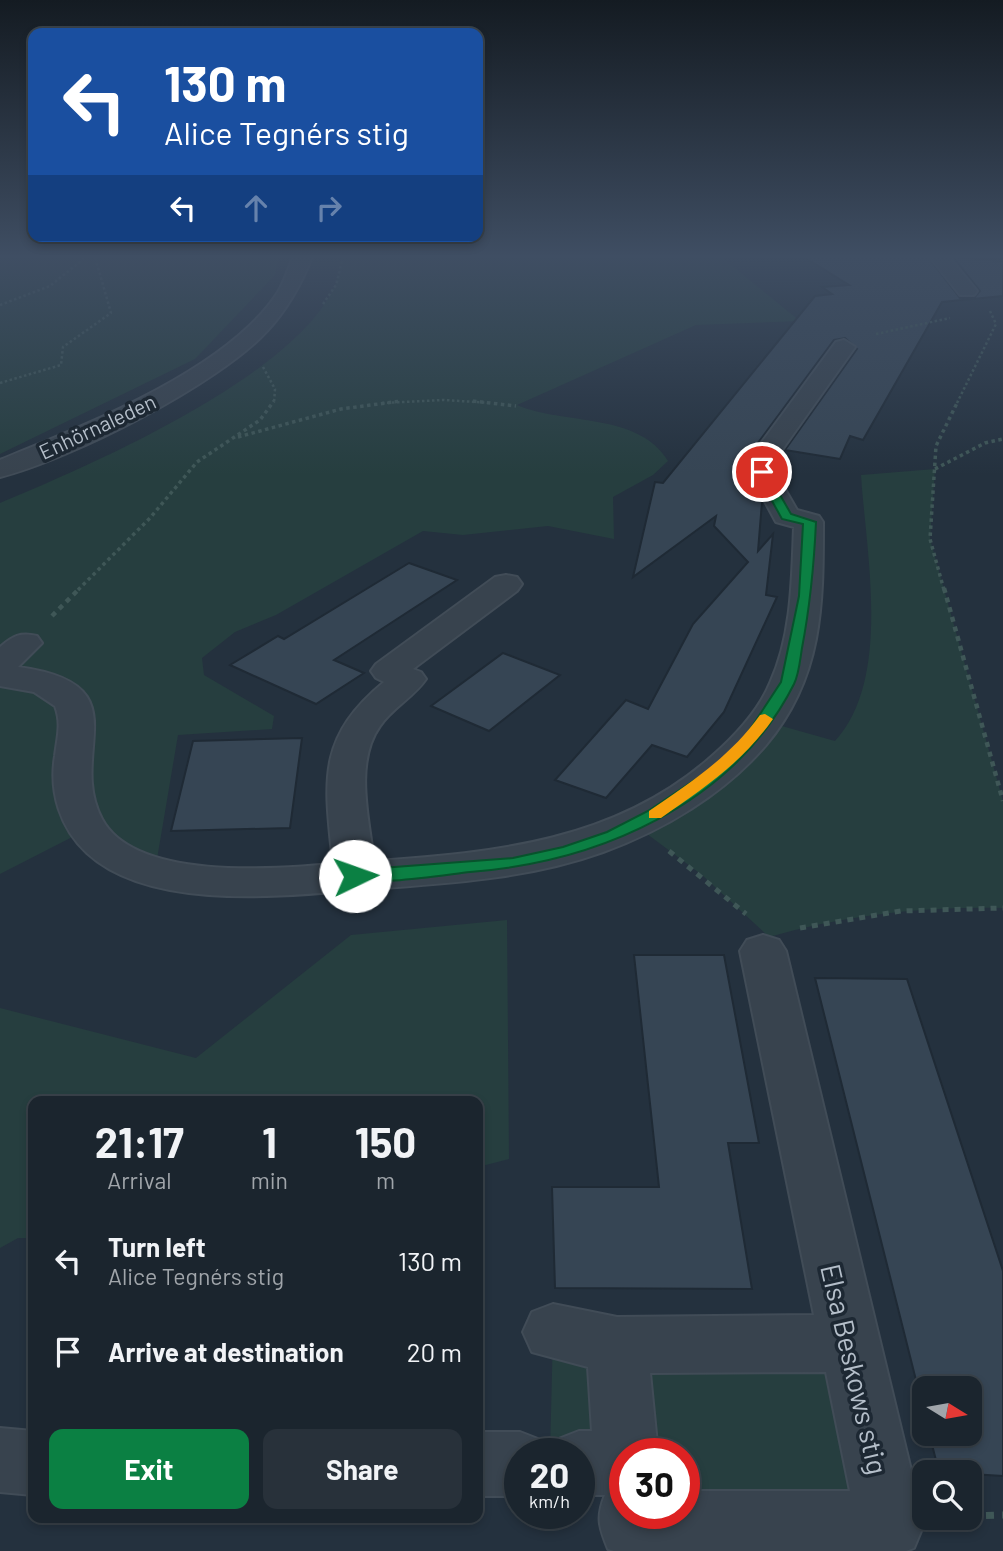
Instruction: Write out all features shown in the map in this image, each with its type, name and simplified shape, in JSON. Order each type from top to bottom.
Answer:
[{"type":"street","name":"Enhörnaleden","points":[[0,470],[136,412],[216,360],[255,329]]},
{"type":"street","points":[[0,676],[39,682],[54,688],[68,700],[76,714],[78,733],[73,764],[77,811],[86,830],[102,846],[121,859],[155,871],[210,882],[274,884],[513,863],[566,851],[613,836],[687,795],[723,768],[750,740],[788,682],[801,630],[810,522],[786,516],[762,472],[761,461],[844,347]]},
{"type":"street","points":[[355,876],[347,782],[349,761],[359,730],[383,700],[410,679],[388,671],[506,584]]},
{"type":"street","name":"Elsa Beskows stig","points":[[700,1525],[890,1524],[849,1343],[770,934]]},
{"type":"street","points":[[553,1332],[617,1345],[849,1343]]},
{"type":"street","points":[[617,1345],[625,1438]]},
{"type":"street","points":[[0,1460],[28,1463]]},
{"type":"street","points":[[483,1464],[504,1464]]},
{"type":"path","points":[[0,383],[61,365],[63,346],[87,329]]},
{"type":"path","points":[[844,347],[864,337],[899,329]]},
{"type":"path","points":[[993,329],[936,446],[930,539],[1003,802]]},
{"type":"path","points":[[13,654],[149,518],[197,462],[260,420],[274,405],[275,389],[263,367]]},
{"type":"path","points":[[230,440],[284,421],[342,407],[428,397],[470,398],[516,406]]},
{"type":"path","points":[[935,469],[985,443],[1003,439]]},
{"type":"path","points":[[702,875],[770,934],[827,920],[964,907],[1003,908]]},
{"type":"path","points":[[982,1516],[1003,1515]]},
{"type":"green space","points":[[0,329],[223,329],[195,359],[0,454]]},
{"type":"green space","points":[[302,329],[686,329],[517,405],[599,422],[639,434],[655,445],[668,461],[653,475],[613,497],[614,539],[548,526],[463,535],[423,531],[276,615],[235,632],[202,658],[204,675],[274,716],[272,729],[178,735],[155,871],[86,830],[0,874],[0,503],[85,466],[188,414],[237,383],[280,351]]},
{"type":"green space","points":[[935,469],[930,539],[1003,801],[1003,908],[914,910],[827,923],[769,937],[702,875],[635,825],[764,721],[835,741],[853,715],[864,684],[870,650],[870,577],[861,475]]},
{"type":"green space","points":[[507,920],[509,1159],[483,1166],[483,1096],[28,1096],[28,1238],[18,1238],[0,1248],[0,1008],[196,1058],[351,935]]},
{"type":"green space","points":[[553,1332],[617,1345],[625,1438],[609,1438],[609,1454],[595,1454],[595,1438],[550,1438]]},
{"type":"green space","points":[[638,1357],[837,1358],[866,1495],[700,1494],[700,1438],[645,1438]]},
{"type":"building","points":[[788,329],[926,329],[863,440],[850,436],[840,459],[785,450],[857,349],[845,338],[834,340],[746,459],[747,473],[762,502],[758,551],[773,534],[766,595],[777,597],[724,712],[687,757],[652,745],[606,798],[555,780],[626,700],[648,709],[693,624],[748,562],[714,526],[716,516],[633,577],[655,482],[663,483]]},
{"type":"building","points":[[409,563],[457,580],[334,660],[364,673],[316,704],[230,665],[278,636],[284,639]]},
{"type":"building","points":[[503,653],[560,675],[489,731],[431,706]]},
{"type":"building","points":[[302,738],[290,828],[171,831],[193,741]]},
{"type":"building","points":[[634,955],[724,955],[759,1143],[728,1143],[752,1289],[555,1288],[552,1187],[659,1187]]},
{"type":"building","points":[[815,978],[907,979],[1003,1271],[1003,1476],[982,1475],[982,1460],[936,1460],[932,1446],[982,1446],[982,1376],[915,1376]]},
{"type":"slow traffic","points":[[655,814],[687,795],[723,768],[750,740],[765,719]]},
{"type":"route","points":[[355,876],[513,863],[566,851],[613,836],[654,815],[723,768],[750,740],[788,682],[796,656],[806,596],[810,522],[786,516],[783,506],[762,472]]}]
